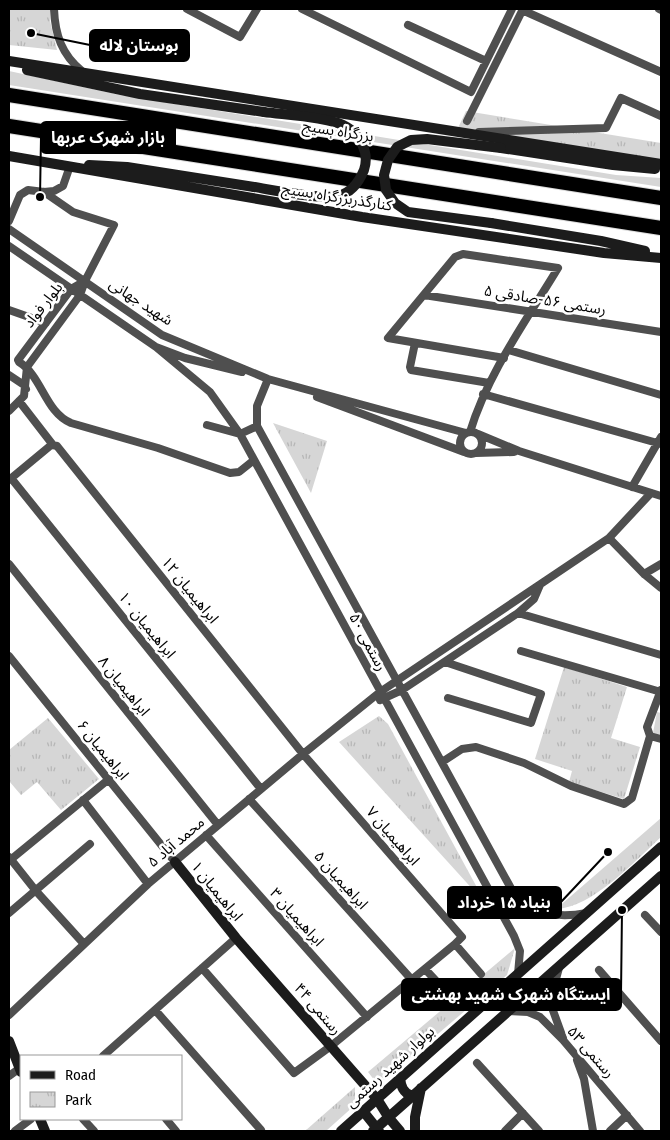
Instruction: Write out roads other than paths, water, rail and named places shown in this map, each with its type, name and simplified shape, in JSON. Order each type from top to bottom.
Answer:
[{"type":"highway","name":"بزرگراه بسیج","points":[[9,95],[661,198]]},
{"type":"highway","points":[[9,126],[661,228]]},
{"type":"highway","points":[[9,131],[30,130]]},
{"type":"main road","points":[[9,61],[82,71],[661,164]]},
{"type":"main road","points":[[9,66],[140,94],[335,122],[349,128],[359,138],[365,151],[366,165],[360,179],[351,190],[338,196],[323,197],[127,166],[70,166]]},
{"type":"main road","points":[[661,170],[427,139],[411,140],[397,148],[388,160],[384,175],[386,190],[394,203],[408,212],[601,241],[661,257]]},
{"type":"main road","name":"کنارگذربزرگراه بسیج","points":[[9,156],[362,218],[604,253],[661,257]]},
{"type":"main road","name":"بولوار شهید رستمی","points":[[340,1131],[661,847]]},
{"type":"main road","name":"ابراهیمیان ۱","points":[[175,862],[236,938]]},
{"type":"main road","points":[[363,1111],[376,1130],[661,876]]},
{"type":"main road","name":"رستمی ۴۴","points":[[236,938],[377,1099],[400,1131]]},
{"type":"main road","points":[[9,1041],[20,1070]]},
{"type":"main road","points":[[400,1078],[403,1090],[412,1096]]},
{"type":"main road","points":[[414,1131],[415,1117],[422,1088]]},
{"type":"street","points":[[54,9],[59,40],[70,62],[82,71]]},
{"type":"street","points":[[187,9],[240,37],[257,9]]},
{"type":"street","points":[[302,9],[471,92],[512,9]]},
{"type":"street","points":[[467,121],[522,9],[661,72]]},
{"type":"street","points":[[408,25],[486,61]]},
{"type":"street","points":[[462,132],[606,128],[621,98],[661,116]]},
{"type":"street","points":[[9,221],[20,195],[28,190],[54,191],[64,186],[70,166]]},
{"type":"street","points":[[44,192],[73,212],[114,225],[85,281]]},
{"type":"street","name":"شهید جهانی","points":[[9,229],[162,334],[268,379],[464,452]]},
{"type":"street","name":"شهید جهانی","points":[[9,246],[156,347],[185,358],[471,433],[519,452]]},
{"type":"street","points":[[471,433],[489,383],[509,350],[558,268],[463,254],[456,257],[388,338],[504,358]]},
{"type":"street","name":"بلوار فواد","points":[[85,281],[80,295],[27,367],[18,361],[71,289],[85,281]]},
{"type":"street","name":"رستمی ۵۶-صادقی ۵","points":[[424,295],[661,332]]},
{"type":"street","points":[[9,310],[46,323]]},
{"type":"street","points":[[415,343],[411,370],[489,383]]},
{"type":"street","name":"رستمی ۵۰","points":[[156,347],[210,392],[240,434],[514,936],[520,951],[518,974]]},
{"type":"street","points":[[509,350],[661,395]]},
{"type":"street","points":[[9,411],[24,396],[27,367]]},
{"type":"street","points":[[27,367],[53,408],[64,420],[230,472],[239,472],[254,460]]},
{"type":"street","points":[[9,375],[24,385],[26,390]]},
{"type":"street","points":[[207,425],[240,434],[257,426],[257,406],[268,379]]},
{"type":"street","points":[[484,394],[660,441],[632,487]]},
{"type":"street","name":"ابراهیمیان ۱۲","points":[[19,401],[303,754]]},
{"type":"street","name":"رستمی ۵۰","points":[[257,426],[513,892],[525,904],[537,911],[553,915],[587,913]]},
{"type":"street","points":[[471,433],[462,436],[460,444],[464,452],[472,454],[519,452],[661,496]]},
{"type":"street","points":[[471,433],[482,442],[482,446],[476,453]]},
{"type":"street","points":[[10,479],[53,445]]},
{"type":"street","name":"ابراهیمیان ۱۰","points":[[10,479],[261,789]]},
{"type":"street","points":[[382,696],[397,681],[609,538],[651,493]]},
{"type":"street","points":[[609,538],[644,574],[661,588]]},
{"type":"street","name":"ابراهیمیان ۸","points":[[9,564],[218,824]]},
{"type":"street","points":[[644,574],[661,564]]},
{"type":"street","points":[[382,696],[402,690],[518,612],[534,599],[540,585]]},
{"type":"street","points":[[518,612],[661,655]]},
{"type":"street","points":[[442,762],[462,749],[476,747],[524,764],[571,786],[624,804],[632,798],[650,736],[647,727],[661,691],[521,651]]},
{"type":"street","name":"ابراهیمیان ۶","points":[[9,656],[175,862]]},
{"type":"street","points":[[445,662],[541,694],[531,723],[448,698]]},
{"type":"street","name":"محمد آباد ۵","points":[[9,1015],[148,884],[218,824],[303,754],[371,701],[382,696]]},
{"type":"street","points":[[650,736],[661,739]]},
{"type":"street","name":"ابراهیمیان ۷","points":[[303,754],[462,937],[455,944]]},
{"type":"street","points":[[84,944],[9,859],[109,778]]},
{"type":"street","name":"ابراهیمیان ۵","points":[[249,799],[412,980]]},
{"type":"street","points":[[83,800],[148,884]]},
{"type":"street","name":"ابراهیمیان ۳","points":[[206,835],[367,1016]]},
{"type":"street","points":[[9,913],[90,844]]},
{"type":"street","points":[[496,903],[503,906],[509,904],[513,899],[513,892]]},
{"type":"street","points":[[645,915],[661,932]]},
{"type":"street","points":[[108,1055],[155,1010],[236,938]]},
{"type":"street","points":[[202,968],[294,1073],[331,1046],[455,944],[481,974]]},
{"type":"street","points":[[559,968],[551,1005],[564,1040]]},
{"type":"street","points":[[426,969],[452,998]]},
{"type":"street","points":[[599,970],[661,1041]]},
{"type":"street","points":[[155,1010],[260,1130]]},
{"type":"street","name":"رستمی ۵۳","points":[[508,1011],[528,1012],[540,1017],[564,1040],[640,1131]]},
{"type":"street","points":[[575,1054],[584,1080],[593,1131]]},
{"type":"street","points":[[477,1063],[539,1131]]},
{"type":"street","points":[[9,1076],[20,1070]]},
{"type":"street","points":[[504,1131],[523,1113]]},
{"type":"street","points":[[610,1131],[627,1115]]},
{"type":"street","points":[[15,1131],[30,1120]]},
{"type":"street","points":[[84,1120],[94,1131]]},
{"type":"street","points":[[167,1120],[176,1131]]},
{"type":"place","name":"بوستان لاله","points":[[31,33]]},
{"type":"place","name":"بازار شهرک عربها","points":[[40,197]]},
{"type":"place","name":"بنیاد ۱۵ خرداد","points":[[608,852]]},
{"type":"place","name":"ایستگاه شهرک شهید بهشتی","points":[[622,910]]}]
